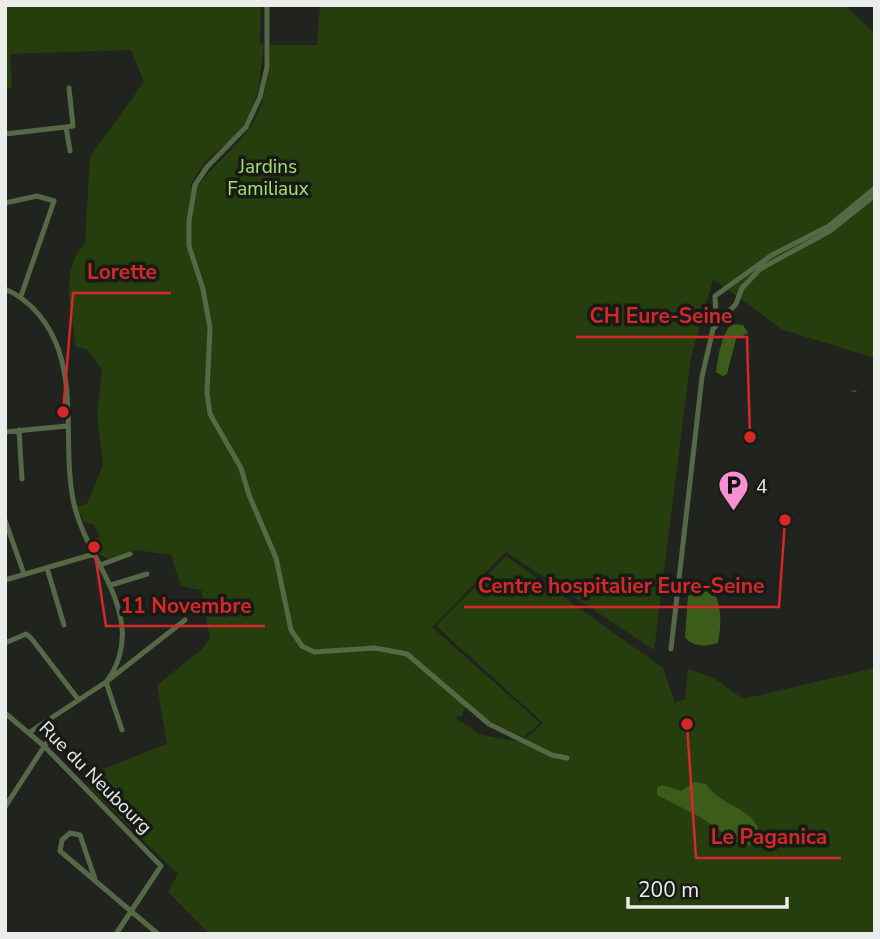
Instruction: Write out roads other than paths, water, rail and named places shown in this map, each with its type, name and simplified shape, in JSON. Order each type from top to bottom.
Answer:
[{"type":"street","points":[[267,5],[267,67],[258,104],[241,134],[201,174],[191,200],[189,246],[204,295],[211,334],[207,393],[210,414],[241,468],[250,499],[276,558],[289,627],[298,642],[314,652],[375,648],[403,652],[416,660],[449,692],[489,724],[552,755],[567,758]]},
{"type":"street","points":[[5,134],[74,126],[69,88]]},
{"type":"street","points":[[66,127],[70,151]]},
{"type":"street","points":[[671,649],[702,377],[716,316],[716,293],[772,255],[829,226],[875,188]]},
{"type":"street","points":[[712,331],[736,304],[737,298],[760,269],[830,231],[875,195]]},
{"type":"street","points":[[5,203],[37,196],[54,201],[20,296]]},
{"type":"street","points":[[725,288],[734,291],[737,298]]},
{"type":"street","points":[[5,289],[20,296],[43,321],[59,350],[66,384],[68,474],[73,500],[82,530],[111,585],[119,614],[122,642],[119,658],[106,682],[122,730]]},
{"type":"street","points":[[715,302],[721,309],[728,310]]},
{"type":"street","points":[[5,432],[67,426]]},
{"type":"street","points":[[19,430],[22,480]]},
{"type":"street","points":[[5,520],[24,574]]},
{"type":"street","points":[[5,580],[94,554]]},
{"type":"street","points":[[100,565],[130,554]]},
{"type":"street","points":[[47,568],[64,625]]},
{"type":"street","points":[[111,585],[147,574]]},
{"type":"street","points":[[30,732],[106,682],[185,620]]},
{"type":"street","points":[[5,643],[26,634],[78,699]]},
{"type":"street","name":"Rue du Neubourg","points":[[5,713],[30,732],[161,866],[132,910]]},
{"type":"street","points":[[5,807],[49,739],[47,721]]},
{"type":"street","points":[[95,879],[80,835],[70,833],[62,840],[60,851],[158,934]]},
{"type":"street","points":[[116,934],[132,910]]},
{"type":"place","name":"Lorette","points":[[63,412]]},
{"type":"place","name":"CH Eure-Seine","points":[[750,437]]},
{"type":"place","name":"4","points":[[733,513]]},
{"type":"place","name":"Centre hospitalier Eure-Seine","points":[[785,520]]},
{"type":"place","name":"11 Novembre","points":[[94,547]]},
{"type":"place","name":"Le Paganica","points":[[687,724]]},
{"type":"park label","name":"Jardins Familiaux","points":[[268,177]]}]
